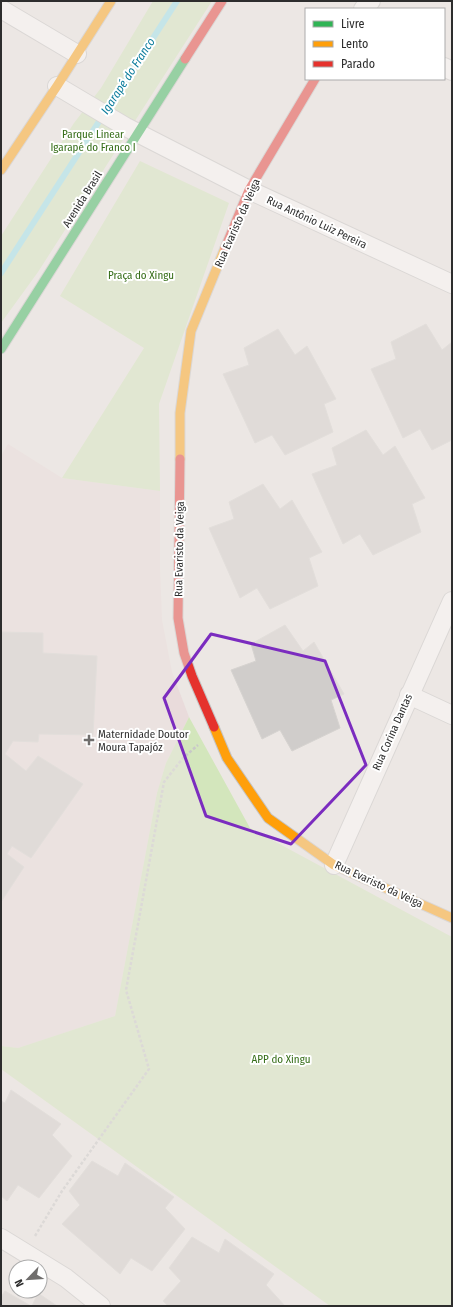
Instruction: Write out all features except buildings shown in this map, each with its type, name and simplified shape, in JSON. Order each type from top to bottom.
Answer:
[{"type":"main road","points":[[1,170],[111,1]]},
{"type":"main road","name":"Avenida Brasil","points":[[1,349],[132,130],[222,1]]},
{"type":"main road","name":"Rua Evaristo da Veiga","points":[[314,80],[249,190],[192,331],[180,413],[178,618],[184,652],[192,676],[227,758],[268,818],[334,865],[452,918]]},
{"type":"street","points":[[1,9],[77,54]]},
{"type":"street","name":"Rua Antônio Luiz Pereira","points":[[57,86],[132,130],[249,190],[452,284]]},
{"type":"street","name":"Rua Corina Dantas","points":[[334,865],[452,601]]},
{"type":"street","points":[[409,695],[452,715]]},
{"type":"street","points":[[1,1238],[66,1278],[102,1306]]},
{"type":"path","points":[[25,1252],[62,1191],[150,1069],[126,990],[164,782],[183,758],[215,730]]},
{"type":"highlighted area","points":[[211,634],[325,661],[366,765],[291,844],[206,816],[164,698]]},
{"type":"shaded area","name":"Maternidade Doutor Moura Tapajóz","points":[[8,444],[62,478],[160,491],[160,569],[162,620],[172,672],[189,717],[166,763],[157,793],[115,1016],[18,1048],[1,1046],[1,456]]},
{"type":"green space","name":"Parque Linear Igarapé do Franco I","points":[[153,1],[212,1],[38,272],[1,323],[1,236],[74,123],[101,88]]},
{"type":"green space","name":"Praça do Xingu","points":[[140,161],[229,203],[159,404],[160,491],[62,478],[144,348],[60,296]]},
{"type":"green space","name":"APP do Xingu","points":[[189,717],[250,828],[452,937],[452,1306],[330,1306],[1,1069],[1,1046],[18,1048],[115,1016],[157,793],[166,763]]},
{"type":"waterway","name":"Igarapé do Franco","points":[[1,273],[177,1]]},
{"type":"traffic: fast","points":[[1,349],[185,59]]},
{"type":"traffic: slow","points":[[1,170],[111,1]]},
{"type":"traffic: slow","points":[[180,459],[180,413],[191,331],[225,248]]},
{"type":"traffic: slow","points":[[214,727],[227,758],[268,818],[334,865],[452,918]]},
{"type":"traffic: jam","points":[[185,59],[222,1]]},
{"type":"traffic: jam","points":[[225,248],[249,190],[314,80]]},
{"type":"traffic: jam","points":[[180,459],[178,618],[184,653],[192,676],[214,727]]},
{"type":"place","name":"Maternidade Doutor Moura Tapajóz","points":[[89,740]]}]
